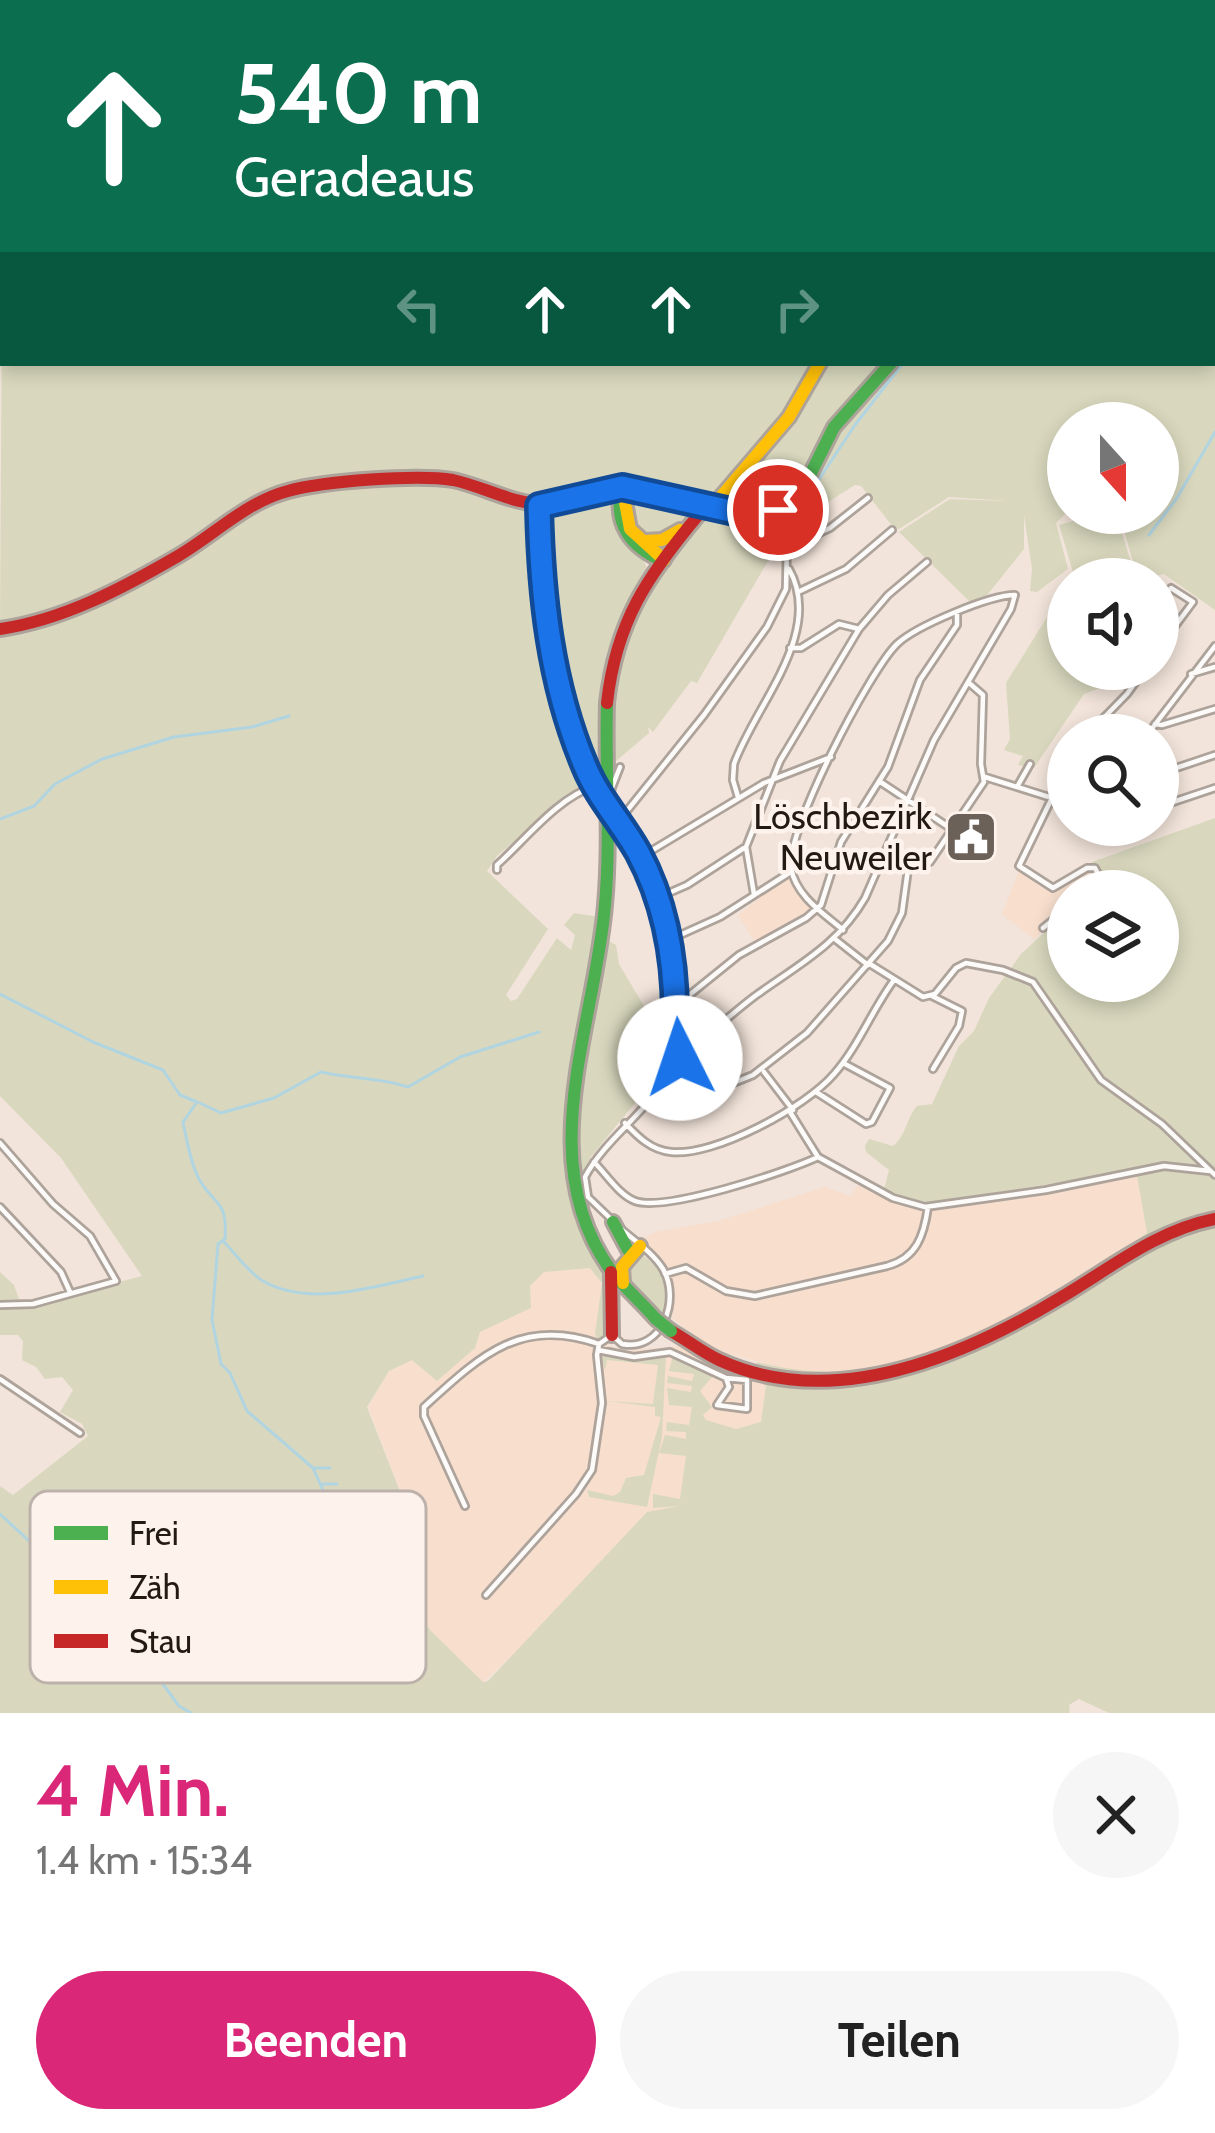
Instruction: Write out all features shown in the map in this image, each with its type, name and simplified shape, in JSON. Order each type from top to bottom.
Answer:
[{"type":"main road","points":[[818,366],[798,405],[760,452],[648,574],[632,600],[608,675],[604,720],[606,903],[568,1130],[576,1192],[600,1252],[625,1288],[656,1319],[709,1355],[772,1377],[820,1382],[895,1373],[994,1336],[1156,1238],[1215,1219]]},
{"type":"main road","points":[[0,629],[35,624],[76,608],[178,556],[256,503],[290,490],[379,478],[433,477],[539,506],[622,487],[744,514],[770,513],[800,494],[840,420],[888,366]]},
{"type":"main road","points":[[622,487],[622,530],[661,559]]},
{"type":"main road","points":[[623,508],[644,489]]},
{"type":"main road","points":[[599,491],[623,508]]},
{"type":"main road","points":[[642,545],[666,539],[699,516]]},
{"type":"main road","points":[[642,545],[648,574]]},
{"type":"main road","points":[[604,720],[625,632],[661,559]]},
{"type":"main road","points":[[614,1222],[635,1246]]},
{"type":"main road","points":[[600,1252],[614,1261],[635,1246]]},
{"type":"main road","points":[[625,1288],[622,1267],[635,1246]]},
{"type":"main road","points":[[609,1267],[614,1282],[608,1323],[613,1335]]},
{"type":"main road","points":[[610,1306],[619,1294],[637,1300]]},
{"type":"street","points":[[618,822],[767,627],[786,589],[788,546],[830,528],[868,498]]},
{"type":"street","points":[[539,506],[549,649],[584,765],[640,857],[656,899],[669,940],[676,1005],[668,1073],[585,1177],[586,1193],[614,1222]]},
{"type":"street","points":[[786,589],[799,589],[846,568],[892,530]]},
{"type":"street","points":[[754,894],[746,847],[803,718],[859,628],[927,562]]},
{"type":"street","points":[[738,797],[734,764],[790,648],[801,610],[799,589],[788,568]]},
{"type":"street","points":[[1179,593],[1192,602],[1179,620]]},
{"type":"street","points":[[673,1058],[683,1056],[843,930],[865,898],[934,740],[1015,595],[920,629],[896,645],[831,757],[793,841],[792,871],[798,887],[843,930]]},
{"type":"street","points":[[676,1005],[748,950],[818,909],[841,842],[879,782],[920,680],[957,625],[957,614]]},
{"type":"street","points":[[790,648],[801,648],[839,624],[859,628]]},
{"type":"street","points":[[1162,714],[1215,646]]},
{"type":"street","points":[[1191,674],[1215,667]]},
{"type":"street","points":[[884,856],[908,869],[930,862],[985,777],[981,764],[983,695],[968,682]]},
{"type":"street","points":[[1107,714],[1130,690]]},
{"type":"street","points":[[1179,720],[1215,709]]},
{"type":"street","points":[[1179,767],[1215,755]]},
{"type":"street","points":[[640,857],[738,797],[831,757]]},
{"type":"street","points":[[1017,787],[1030,764]]},
{"type":"street","points":[[603,798],[620,767]]},
{"type":"street","points":[[985,777],[1047,798]]},
{"type":"street","points":[[879,782],[952,829]]},
{"type":"street","points":[[497,870],[548,819],[595,786]]},
{"type":"street","points":[[1179,800],[1215,788]]},
{"type":"street","points":[[1047,815],[1018,866],[1047,884]]},
{"type":"street","points":[[656,899],[746,847]]},
{"type":"street","points":[[656,1091],[673,1106],[687,1102],[762,1070],[796,1045],[870,965],[900,919],[908,869]]},
{"type":"street","points":[[669,940],[712,921],[792,871]]},
{"type":"street","points":[[1043,928],[1047,925]]},
{"type":"street","points":[[835,939],[918,996],[932,996],[962,1011],[933,1069]]},
{"type":"street","points":[[932,996],[966,963],[1033,982],[1101,1080],[1162,1124],[1213,1173]]},
{"type":"street","points":[[625,1124],[652,1146],[678,1152],[709,1145],[791,1112],[843,1063],[893,980]]},
{"type":"street","points":[[816,1092],[846,1114],[866,1124],[872,1122],[890,1088],[843,1063]]},
{"type":"street","points":[[762,1070],[818,1157],[893,1198],[928,1207],[1164,1166],[1213,1173]]},
{"type":"street","points":[[668,1073],[687,1102]]},
{"type":"street","points":[[0,1143],[53,1204],[90,1236],[116,1281],[33,1304],[0,1305]]},
{"type":"street","points":[[594,1162],[629,1198],[649,1203],[716,1191],[818,1157]]},
{"type":"street","points":[[0,1207],[53,1263],[70,1292]]},
{"type":"street","points":[[665,1274],[686,1268],[726,1291],[755,1296],[887,1266],[915,1250],[928,1207]]},
{"type":"street","points":[[598,1347],[613,1335],[629,1346],[643,1344],[654,1336],[669,1309],[665,1274],[635,1246]]},
{"type":"street","points":[[465,1506],[424,1407],[478,1359],[524,1336],[571,1337],[634,1357],[670,1352],[726,1378],[747,1380],[747,1409],[717,1405],[729,1387],[726,1378]]},
{"type":"street","points":[[486,1595],[592,1470],[602,1403],[598,1347]]},
{"type":"street","points":[[0,1379],[80,1433]]},
{"type":"shaded area","points":[[1021,865],[1047,880],[1047,928],[1034,939],[1002,915]]},
{"type":"shaded area","points":[[788,876],[812,910],[755,942],[738,915]]},
{"type":"shaded area","points":[[1137,1170],[1147,1233],[1011,1320],[923,1361],[839,1372],[792,1371],[720,1351],[672,1318],[675,1293],[667,1268],[637,1242],[655,1232],[718,1221],[825,1187],[851,1196],[859,1184],[880,1196],[884,1190],[892,1196],[931,1203]]},
{"type":"shaded area","points":[[590,1268],[602,1283],[596,1338],[619,1351],[682,1346],[719,1367],[756,1378],[766,1386],[761,1422],[736,1429],[679,1506],[647,1512],[529,1640],[483,1682],[426,1624],[426,1491],[400,1491],[368,1407],[389,1371],[413,1359],[438,1381],[479,1332],[531,1308],[530,1285],[544,1272]]},
{"type":"green space","points":[[2,366],[815,366],[785,418],[706,502],[626,485],[537,504],[431,473],[287,488],[177,554],[43,620],[0,627]]},
{"type":"green space","points":[[823,366],[885,366],[842,412],[807,475],[785,500],[750,509],[719,502],[798,412]]},
{"type":"green space","points":[[891,366],[1215,366],[1215,610],[1179,585],[1179,558],[1132,558],[1125,534],[1179,534],[1179,402],[1047,402],[1047,534],[1059,534],[1065,558],[1047,558],[1047,585],[1037,592],[1030,591],[1032,569],[1024,515],[1024,549],[984,599],[971,603],[899,532],[950,499],[1007,501],[949,497],[899,529],[855,485],[801,519],[796,511],[842,424]]},
{"type":"green space","points":[[420,481],[497,498],[535,518],[550,654],[565,719],[590,783],[497,856],[487,871],[548,929],[506,995],[511,1001],[517,999],[557,938],[571,950],[575,935],[564,925],[574,913],[600,917],[567,1082],[564,1140],[578,1216],[612,1279],[606,1336],[598,1341],[595,1334],[602,1283],[590,1268],[544,1272],[530,1286],[531,1308],[480,1332],[475,1348],[437,1381],[412,1360],[389,1371],[367,1407],[400,1491],[30,1491],[30,1683],[426,1683],[426,1624],[483,1682],[488,1681],[647,1512],[679,1506],[653,1508],[653,1494],[680,1499],[686,1456],[659,1453],[665,1435],[686,1439],[686,1432],[666,1431],[667,1422],[689,1425],[692,1407],[669,1405],[667,1388],[691,1392],[692,1386],[667,1383],[668,1376],[692,1381],[694,1374],[669,1371],[673,1356],[713,1376],[700,1391],[712,1407],[703,1415],[736,1429],[761,1422],[766,1386],[756,1378],[757,1362],[818,1372],[861,1371],[902,1366],[950,1352],[1039,1306],[1147,1233],[1136,1170],[918,1203],[884,1190],[889,1170],[865,1146],[869,1139],[893,1146],[917,1106],[932,1104],[959,1046],[974,1031],[989,998],[1021,954],[1047,930],[1047,1002],[1179,1002],[1179,870],[1097,870],[1092,862],[1137,846],[1179,846],[1179,831],[1215,818],[1215,1713],[1109,1713],[1079,1699],[1069,1705],[1070,1713],[0,1713],[0,1486],[13,1495],[88,1436],[82,1424],[60,1412],[73,1390],[62,1377],[45,1379],[22,1360],[23,1341],[18,1335],[0,1335],[0,1272],[14,1285],[22,1308],[142,1276],[61,1158],[0,1096],[0,634],[27,631],[79,613],[199,550],[273,499]]},
{"type":"green space","points":[[605,495],[613,503],[621,533],[647,568],[609,662],[600,783],[586,761],[554,658],[543,523],[551,509]]},
{"type":"green space","points":[[640,495],[698,510],[667,536],[649,539],[634,525],[631,509]]},
{"type":"green space","points":[[789,508],[768,561],[697,683],[691,681],[653,732],[648,727],[649,733],[615,762],[609,778],[621,664],[630,633],[661,575],[711,511],[771,516]]},
{"type":"green space","points":[[1062,534],[1122,534],[1130,558],[1069,558]]},
{"type":"green space","points":[[1047,617],[1047,690],[1095,690],[1084,694],[1070,714],[1047,714],[1047,749],[1034,768],[1018,765],[1023,756],[1004,750],[1010,739],[1006,683]]},
{"type":"green space","points":[[607,940],[616,945],[619,964],[651,1018],[654,1050],[665,1066],[590,1158],[580,1180],[573,1158],[574,1098]]},
{"type":"green space","points":[[638,1253],[664,1280],[662,1317],[625,1277]]},
{"type":"green space","points":[[666,1353],[662,1437],[647,1507],[589,1497],[587,1490],[613,1496],[626,1478],[644,1475],[661,1417],[655,1416],[655,1407],[607,1401],[653,1404],[658,1365],[607,1360],[605,1370],[601,1356]]},
{"type":"waterway","points":[[794,517],[901,366]]},
{"type":"waterway","points":[[1149,535],[1177,498],[1215,432]]},
{"type":"waterway","points":[[0,819],[34,806],[55,784],[102,759],[174,737],[252,727],[289,716]]},
{"type":"waterway","points":[[0,994],[93,1042],[163,1070],[180,1095],[197,1102],[183,1122],[189,1151],[199,1179],[222,1210],[225,1226],[225,1239],[218,1244],[212,1320],[221,1364],[247,1411],[313,1468],[323,1491]]},
{"type":"waterway","points":[[200,1103],[221,1113],[274,1098],[321,1072],[408,1087],[460,1057],[539,1032]]},
{"type":"waterway","points":[[223,1241],[263,1281],[301,1293],[343,1292],[423,1276]]},
{"type":"waterway","points":[[314,1468],[330,1468]]},
{"type":"waterway","points":[[322,1484],[337,1484]]},
{"type":"waterway","points":[[0,1514],[30,1542]]},
{"type":"waterway","points":[[162,1683],[179,1706],[191,1713]]},
{"type":"traffic: fast","points":[[550,504],[622,487],[744,515],[770,513],[800,495],[834,427],[888,366]]},
{"type":"traffic: fast","points":[[622,487],[622,523],[641,549],[663,561]]},
{"type":"traffic: fast","points":[[607,703],[605,905],[574,1093],[575,1185],[588,1230],[612,1272],[656,1319]]},
{"type":"traffic: fast","points":[[613,1222],[628,1250]]},
{"type":"traffic: fast","points":[[656,1319],[671,1331]]},
{"type":"traffic: slow","points":[[719,499],[789,417],[818,366]]},
{"type":"traffic: slow","points":[[622,487],[630,529],[664,560]]},
{"type":"traffic: slow","points":[[700,513],[714,498]]},
{"type":"traffic: slow","points":[[646,541],[662,540],[680,530]]},
{"type":"traffic: slow","points":[[623,1283],[622,1267],[640,1246]]},
{"type":"traffic: jam","points":[[0,629],[92,601],[178,556],[258,503],[304,487],[437,478],[525,502],[550,504]]},
{"type":"traffic: jam","points":[[607,703],[618,647],[637,600],[700,513]]},
{"type":"traffic: jam","points":[[671,1331],[719,1360],[762,1375],[806,1381],[895,1371],[981,1340],[1153,1241],[1215,1219]]},
{"type":"traffic: jam","points":[[611,1272],[612,1335]]},
{"type":"place","name":"Löschbezirk Neuweiler","points":[[971,837]]},
{"type":"route","points":[[680,1058],[673,1058],[676,992],[664,924],[638,852],[584,765],[549,649],[539,506],[622,487],[744,514],[778,510]]}]
